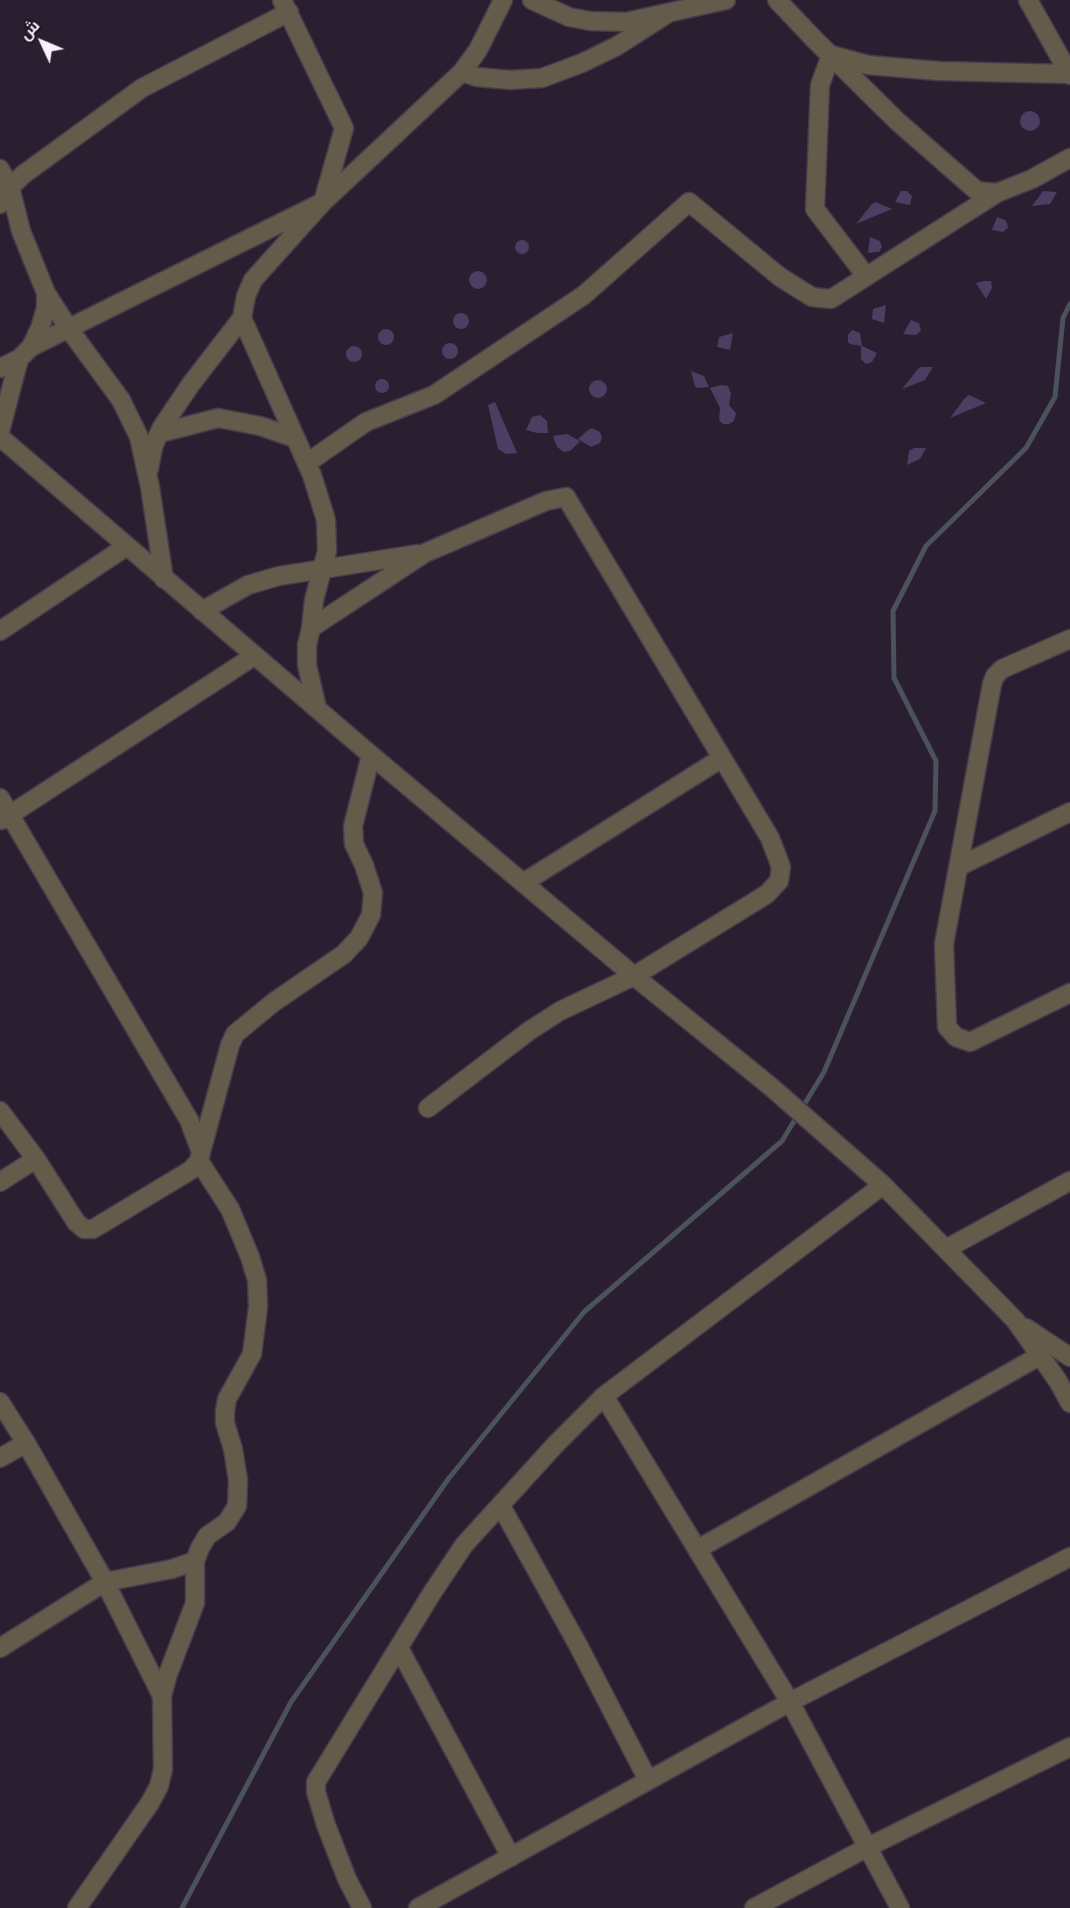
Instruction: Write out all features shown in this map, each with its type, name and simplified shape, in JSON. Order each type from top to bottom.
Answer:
[{"type":"street","points":[[148,477],[153,447],[160,433],[191,384],[242,318],[246,296],[253,280],[323,202],[462,72],[478,50],[503,0]]},
{"type":"street","points":[[532,0],[569,17],[590,21],[626,22],[726,0]]},
{"type":"street","points":[[777,0],[897,121],[958,175],[977,191],[997,193]]},
{"type":"street","points":[[1028,0],[1070,74]]},
{"type":"street","points":[[0,204],[10,187],[24,174],[142,88],[286,6],[344,129],[323,202],[69,329],[0,368]]},
{"type":"street","points":[[462,72],[477,77],[510,80],[542,78],[582,63],[617,46],[667,14]]},
{"type":"street","points":[[831,55],[868,65],[939,71],[1070,74]]},
{"type":"street","points":[[831,55],[820,85],[815,209],[866,276]]},
{"type":"street","points":[[307,463],[366,422],[434,395],[584,295],[689,202],[780,277],[812,297],[831,299],[997,193],[1032,180],[1070,158]]},
{"type":"street","points":[[0,169],[10,187],[21,231],[46,293],[69,329],[121,400],[139,436],[165,579]]},
{"type":"street","points":[[0,431],[25,353],[40,328],[46,308],[46,293]]},
{"type":"street","points":[[242,318],[307,463],[326,520],[327,551],[314,600],[307,645],[307,665],[317,708]]},
{"type":"street","points":[[160,433],[218,418],[260,426],[295,438]]},
{"type":"street","points":[[0,437],[254,656],[634,976],[770,1086],[883,1185],[1015,1320],[1041,1355],[1070,1403]]},
{"type":"street","points":[[311,628],[425,553],[546,501],[566,497],[770,838],[782,867],[779,881],[767,894],[634,976],[560,1011],[528,1030],[428,1108]]},
{"type":"street","points":[[0,631],[127,546]]},
{"type":"street","points":[[202,611],[248,585],[279,576],[425,553]]},
{"type":"street","points":[[1070,639],[1002,669],[995,676],[992,684],[944,944],[947,1027],[956,1037],[970,1042],[1070,993]]},
{"type":"street","points":[[5,818],[254,656]]},
{"type":"street","points":[[0,1111],[36,1159],[76,1222],[84,1228],[93,1229],[191,1170],[200,1157],[230,1045],[236,1034],[274,1002],[344,954],[359,938],[371,915],[373,893],[354,844],[353,826],[371,755]]},
{"type":"street","points":[[523,883],[722,758]]},
{"type":"street","points":[[0,798],[5,818],[189,1120],[200,1157],[230,1209],[257,1280],[258,1307],[252,1354],[227,1400],[225,1411],[225,1423],[233,1449],[238,1480],[237,1506],[227,1522],[207,1536],[195,1561],[195,1603],[162,1696],[163,1769],[159,1786],[150,1803],[77,1908]]},
{"type":"street","points":[[960,866],[1070,812]]},
{"type":"street","points":[[0,1182],[36,1159]]},
{"type":"street","points":[[946,1249],[1070,1181]]},
{"type":"street","points":[[362,1908],[347,1879],[326,1825],[316,1792],[316,1782],[464,1545],[556,1444],[604,1396],[883,1185]]},
{"type":"street","points":[[1015,1320],[1070,1357]]},
{"type":"street","points":[[698,1549],[1041,1355]]},
{"type":"street","points":[[604,1396],[790,1702],[900,1908]]},
{"type":"street","points":[[0,1402],[105,1582],[162,1696]]},
{"type":"street","points":[[0,1458],[26,1443]]},
{"type":"street","points":[[501,1506],[578,1645],[648,1780]]},
{"type":"street","points":[[418,1908],[790,1702],[1070,1557]]},
{"type":"street","points":[[0,1648],[105,1582],[172,1569],[195,1561]]},
{"type":"street","points":[[399,1648],[511,1857]]},
{"type":"street","points":[[754,1908],[866,1848],[1070,1747]]},
{"type":"building","points":[[1030,111],[1037,114],[1040,121],[1037,128],[1030,131],[1023,128],[1020,121],[1023,114]]},
{"type":"building","points":[[901,191],[907,191],[912,196],[910,205],[895,202]]},
{"type":"building","points":[[1043,191],[1057,192],[1050,204],[1032,206]]},
{"type":"building","points":[[875,202],[892,209],[856,224],[871,205]]},
{"type":"building","points":[[997,217],[1007,223],[1008,228],[1003,232],[992,230]]},
{"type":"building","points":[[870,237],[880,241],[882,247],[879,252],[868,253]]},
{"type":"building","points":[[519,240],[525,240],[529,247],[525,254],[519,254],[515,250],[515,244]]},
{"type":"building","points":[[478,271],[484,274],[487,280],[484,286],[478,289],[472,286],[469,280],[472,274]]},
{"type":"building","points":[[991,281],[992,288],[986,299],[976,283]]},
{"type":"building","points":[[886,305],[884,323],[872,319],[873,309]]},
{"type":"building","points":[[461,313],[469,321],[461,329],[453,321]]},
{"type":"building","points":[[911,320],[919,323],[921,331],[916,335],[903,334]]},
{"type":"building","points":[[386,329],[394,337],[386,345],[378,337]]},
{"type":"building","points":[[852,330],[860,333],[862,346],[877,353],[872,362],[866,364],[861,359],[861,346],[848,342],[848,335]]},
{"type":"building","points":[[733,333],[730,350],[717,347],[719,337]]},
{"type":"building","points":[[450,343],[458,351],[450,359],[442,351]]},
{"type":"building","points":[[354,346],[362,354],[354,362],[346,354]]},
{"type":"building","points":[[921,367],[933,367],[925,380],[902,389],[917,370]]},
{"type":"building","points":[[691,371],[704,376],[709,387],[697,388]]},
{"type":"building","points":[[379,379],[385,379],[389,386],[385,393],[379,393],[375,389],[375,383]]},
{"type":"building","points":[[598,380],[606,385],[607,389],[602,397],[598,398],[590,393],[589,389],[594,381]]},
{"type":"building","points":[[728,386],[731,394],[729,405],[736,413],[734,421],[729,424],[723,424],[719,420],[720,408],[710,388]]},
{"type":"building","points":[[969,395],[986,403],[950,418],[965,398]]},
{"type":"building","points":[[495,402],[517,453],[506,454],[498,449],[488,405]]},
{"type":"building","points":[[540,415],[547,421],[548,433],[526,430],[532,417]]},
{"type":"building","points":[[592,428],[600,432],[602,438],[600,443],[591,447],[578,439]]},
{"type":"building","points":[[567,434],[580,441],[570,451],[564,452],[557,447],[553,436]]},
{"type":"building","points":[[914,448],[926,448],[920,459],[907,465],[909,451]]},
{"type":"waterway","points":[[182,1908],[291,1702],[449,1478],[584,1312],[782,1141],[824,1072],[935,811],[936,761],[894,678],[893,611],[926,546],[1026,448],[1055,397],[1063,318],[1070,304]]}]
